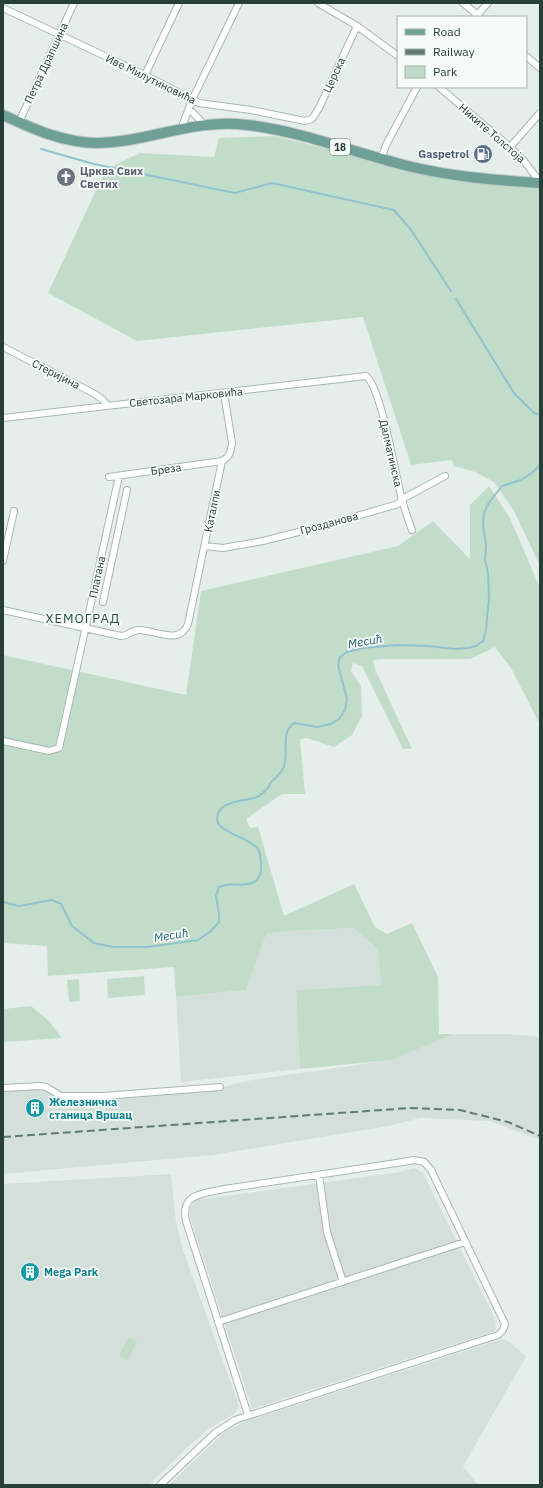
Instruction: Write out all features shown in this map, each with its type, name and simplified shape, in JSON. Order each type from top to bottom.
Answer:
[{"type":"main road","name":"18","points":[[3,115],[58,138],[97,143],[125,140],[204,124],[258,126],[409,166],[455,176],[540,182]]},
{"type":"street","name":"Петра Драпшина","points":[[19,122],[74,3]]},
{"type":"street","points":[[145,74],[179,3]]},
{"type":"street","points":[[181,129],[192,100],[239,3]]},
{"type":"street","points":[[318,3],[357,26],[397,55]]},
{"type":"street","points":[[463,3],[477,16],[488,3]]},
{"type":"street","name":"Иве Милутиновића","points":[[3,8],[145,74],[185,94],[192,100],[204,104],[251,110],[308,121]]},
{"type":"street","name":"Церска","points":[[308,121],[312,119],[319,108],[357,26]]},
{"type":"street","points":[[527,57],[540,68]]},
{"type":"street","points":[[382,159],[386,146],[416,88]]},
{"type":"street","name":"Никите Толстоја","points":[[440,88],[510,147],[524,161],[540,182]]},
{"type":"street","points":[[188,109],[204,124]]},
{"type":"street","points":[[510,147],[540,113]]},
{"type":"street","name":"Стеријина","points":[[3,347],[95,394],[103,400],[106,405]]},
{"type":"street","name":"Светозара Марковића","points":[[3,418],[364,376],[368,378]]},
{"type":"street","name":"Далматинска","points":[[368,378],[371,381],[384,420],[402,500],[412,530]]},
{"type":"street","name":"Каталпи","points":[[86,628],[121,636],[137,630],[173,636],[184,632],[188,624],[222,461],[226,459],[231,452],[232,443],[224,393]]},
{"type":"street","name":"Бреза","points":[[109,477],[222,461]]},
{"type":"street","name":"Платана","points":[[3,741],[49,751],[59,748],[119,476]]},
{"type":"street","name":"Грозданова","points":[[204,546],[223,548],[263,541],[398,504],[402,500],[445,476]]},
{"type":"street","points":[[103,602],[127,490]]},
{"type":"street","points":[[3,561],[14,512]]},
{"type":"street","points":[[108,524],[119,526]]},
{"type":"street","points":[[3,610],[86,628]]},
{"type":"street","points":[[3,1088],[40,1086],[61,1096],[103,1096],[220,1087]]},
{"type":"street","points":[[160,1485],[224,1426],[234,1420],[498,1335],[504,1324],[431,1170],[424,1162],[414,1160],[224,1189],[195,1195],[187,1203],[184,1212],[186,1222],[248,1415]]},
{"type":"street","points":[[319,1175],[327,1232],[343,1282]]},
{"type":"street","points":[[218,1322],[466,1242]]},
{"type":"shaded area","points":[[353,928],[378,949],[381,985],[296,990],[300,1069],[181,1082],[176,997],[246,990],[265,934],[288,931]]},
{"type":"shaded area","points":[[454,1034],[509,1034],[540,1037],[540,1132],[538,1139],[490,1121],[420,1118],[389,1126],[212,1155],[3,1174],[3,1090],[43,1089],[75,1099],[151,1094],[227,1086],[246,1081],[392,1060]]},
{"type":"shaded area","points":[[414,1168],[423,1173],[496,1321],[495,1331],[252,1409],[190,1217],[190,1208],[196,1200],[394,1173]]},
{"type":"shaded area","points":[[171,1174],[176,1222],[183,1250],[239,1406],[235,1413],[211,1427],[191,1444],[149,1485],[3,1485],[3,1184]]},
{"type":"shaded area","points":[[502,1339],[510,1342],[526,1357],[463,1466],[478,1485],[169,1485],[227,1430],[244,1422]]},
{"type":"green space","points":[[275,136],[426,173],[540,187],[540,566],[514,511],[494,482],[475,472],[454,466],[452,460],[411,465],[363,317],[137,341],[48,293],[106,169],[140,153],[214,157],[219,138]]},
{"type":"green space","points":[[489,486],[510,518],[540,588],[540,725],[511,668],[495,647],[470,659],[373,660],[375,669],[412,749],[403,749],[362,666],[353,663],[351,671],[361,686],[362,716],[352,735],[334,747],[307,738],[300,739],[305,794],[282,794],[246,819],[250,828],[258,827],[284,916],[354,884],[375,927],[387,934],[412,923],[438,977],[439,1034],[454,1034],[392,1060],[300,1069],[296,990],[381,985],[378,949],[353,928],[288,931],[266,934],[246,990],[176,997],[174,967],[48,976],[47,946],[3,943],[3,655],[186,695],[201,591],[398,546],[433,521],[470,559],[470,505]]},
{"type":"green space","points":[[144,976],[145,995],[108,998],[107,979]]},
{"type":"green space","points":[[79,979],[80,1001],[69,1002],[67,980]]},
{"type":"green space","points":[[31,1006],[49,1021],[62,1038],[3,1042],[3,1009]]},
{"type":"green space","points":[[128,1338],[137,1341],[128,1360],[119,1356]]},
{"type":"waterway","points":[[41,149],[94,164],[235,193],[272,183],[394,210],[411,230],[451,291]]},
{"type":"waterway","points":[[456,299],[514,393],[534,413],[540,415]]},
{"type":"waterway","name":"Месић","points":[[3,902],[19,906],[52,900],[61,904],[72,926],[94,943],[113,947],[148,947],[198,940],[211,931],[219,922],[216,896],[219,887],[223,885],[250,884],[256,881],[261,873],[260,855],[258,849],[254,845],[222,828],[218,824],[218,813],[221,808],[232,803],[257,797],[267,789],[283,768],[287,732],[294,723],[317,727],[331,724],[339,719],[345,710],[347,699],[338,665],[340,657],[347,652],[363,648],[397,645],[454,649],[468,648],[476,646],[483,641],[486,630],[489,598],[488,572],[485,560],[486,546],[483,524],[484,513],[488,504],[502,486],[521,480],[532,473],[540,465]]},
{"type":"railway","points":[[3,1137],[410,1108],[460,1110],[508,1122],[540,1136]]},
{"type":"place","name":"Gaspetrol","points":[[483,154]]},
{"type":"place","name":"Црква Свих Светих","points":[[66,177]]},
{"type":"place","name":"Железничка станица Вршац","points":[[35,1108]]},
{"type":"place","name":"Mega Park","points":[[30,1272]]},
{"type":"district","name":"ХЕМОГРАД","points":[[83,618]]}]
